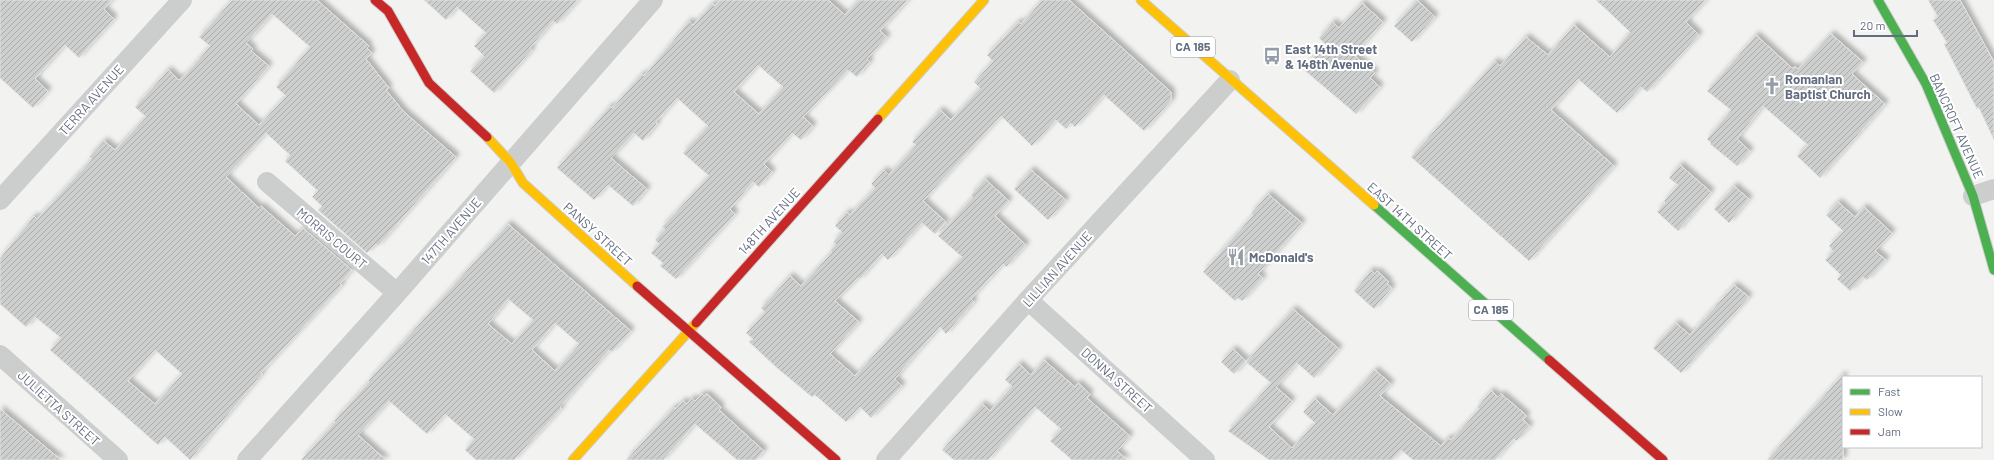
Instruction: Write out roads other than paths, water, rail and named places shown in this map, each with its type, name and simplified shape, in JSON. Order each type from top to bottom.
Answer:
[{"type":"street","name":"TERRA AVENUE","points":[[0,200],[182,0]]},
{"type":"street","name":"PANSY STREET","points":[[375,0],[388,10],[429,83],[485,135],[511,163],[523,183],[688,332],[836,460]]},
{"type":"street","name":"147TH AVENUE","points":[[247,460],[397,293],[651,0]]},
{"type":"street","name":"148TH AVENUE","points":[[573,460],[984,0]]},
{"type":"street","name":"EAST 14TH STREET","points":[[1141,0],[1663,460]]},
{"type":"street","name":"BANCROFT AVENUE","points":[[1878,0],[1926,84],[1973,196],[1994,270]]},
{"type":"street","name":"LILLIAN AVENUE","points":[[886,460],[1028,300],[1230,80]]},
{"type":"street","name":"MORRIS COURT","points":[[267,182],[397,293]]},
{"type":"street","points":[[1973,196],[1994,189]]},
{"type":"street","name":"DONNA STREET","points":[[1028,300],[1192,456]]},
{"type":"street","name":"JULIETTA STREET","points":[[0,355],[118,460]]},
{"type":"place","name":"East 14th Street & 148th Avenue","points":[[1272,56]]},
{"type":"place","name":"Romanian Baptist Church","points":[[1772,86]]},
{"type":"place","name":"McDonald's","points":[[1236,257]]}]
